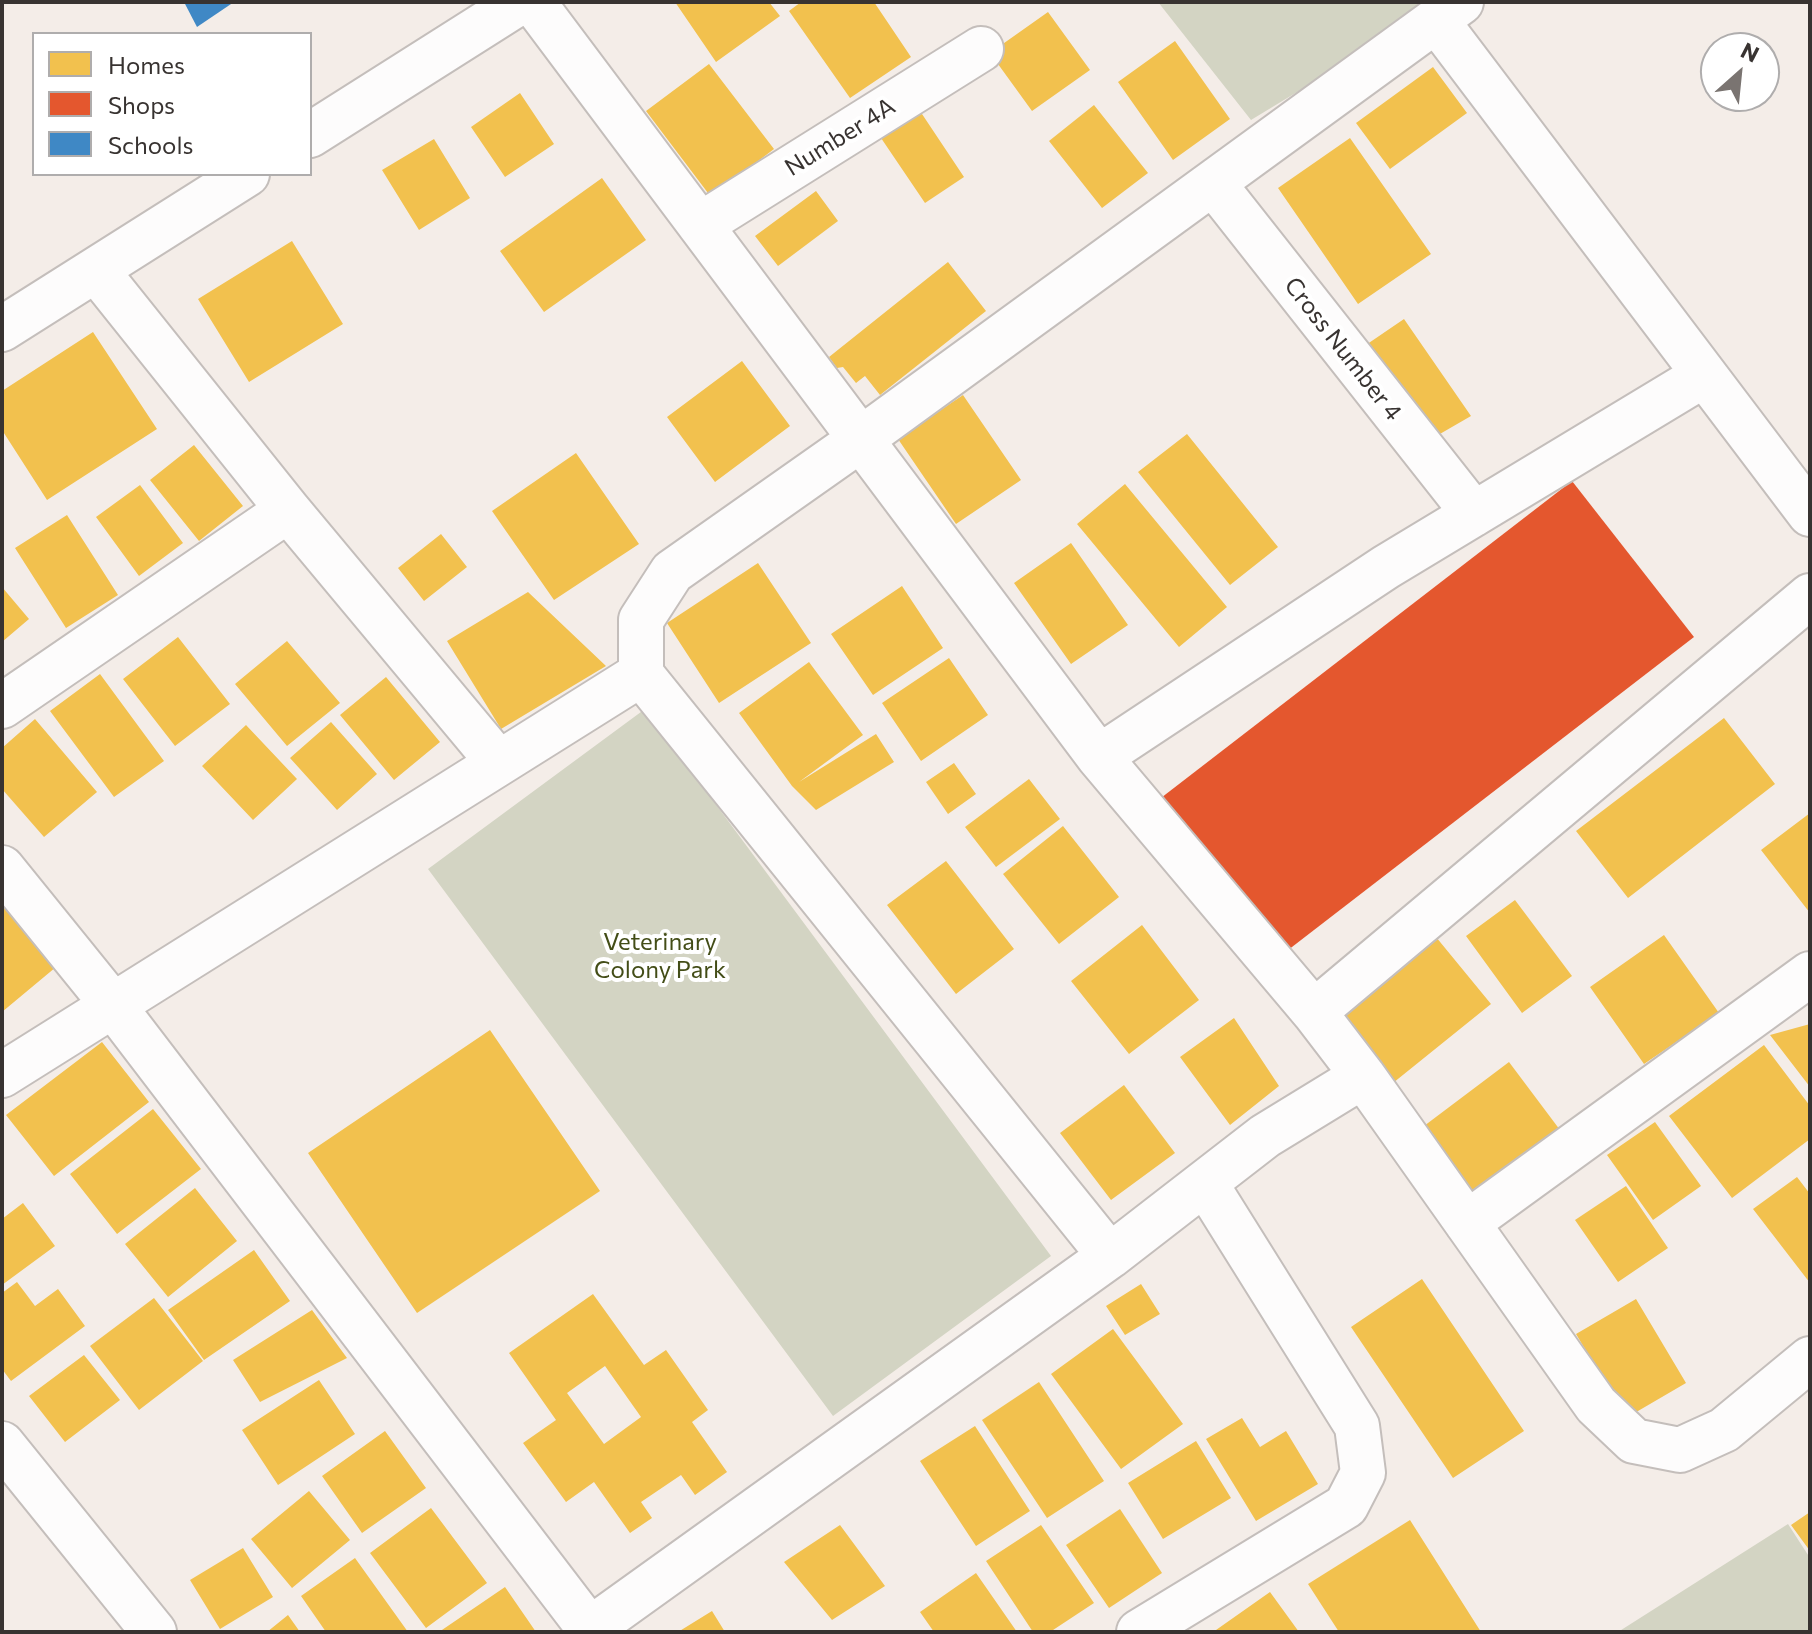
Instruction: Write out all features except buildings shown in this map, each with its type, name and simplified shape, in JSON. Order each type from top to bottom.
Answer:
[{"type":"street","points":[[312,134],[520,2]]},
{"type":"street","points":[[533,2],[1099,757],[1314,1012],[1363,1076],[1596,1405],[1634,1441],[1680,1450],[1724,1430],[1810,1359]]},
{"type":"street","points":[[1110,1256],[641,674],[641,620],[672,572],[861,439],[1448,11],[1704,375],[1810,514]]},
{"type":"street","name":"Number 4A","points":[[700,225],[981,49]]},
{"type":"street","points":[[2,329],[244,176]]},
{"type":"street","name":"Cross Number 4","points":[[1213,183],[1474,514]]},
{"type":"street","points":[[96,270],[288,510],[499,763]]},
{"type":"street","points":[[1099,757],[1386,567],[1704,375]]},
{"type":"street","points":[[2,706],[288,510]]},
{"type":"street","points":[[1314,1012],[1810,596]]},
{"type":"street","points":[[2,1075],[641,674]]},
{"type":"street","points":[[2,868],[112,1004],[589,1631],[1110,1256],[1265,1136],[1363,1076]]},
{"type":"street","points":[[1467,1223],[1810,974]]},
{"type":"street","points":[[1158,1627],[1346,1506],[1363,1473],[1357,1426],[1205,1183]]},
{"type":"street","points":[[2,1444],[154,1632]]},
{"type":"green space","points":[[1158,2],[1423,2],[1429,12],[1251,120]]},
{"type":"green space","name":"Veterinary Colony Park","points":[[645,709],[1051,1256],[833,1416],[428,869]]},
{"type":"green space","points":[[1788,1524],[1810,1558],[1810,1632],[1618,1632]]}]
